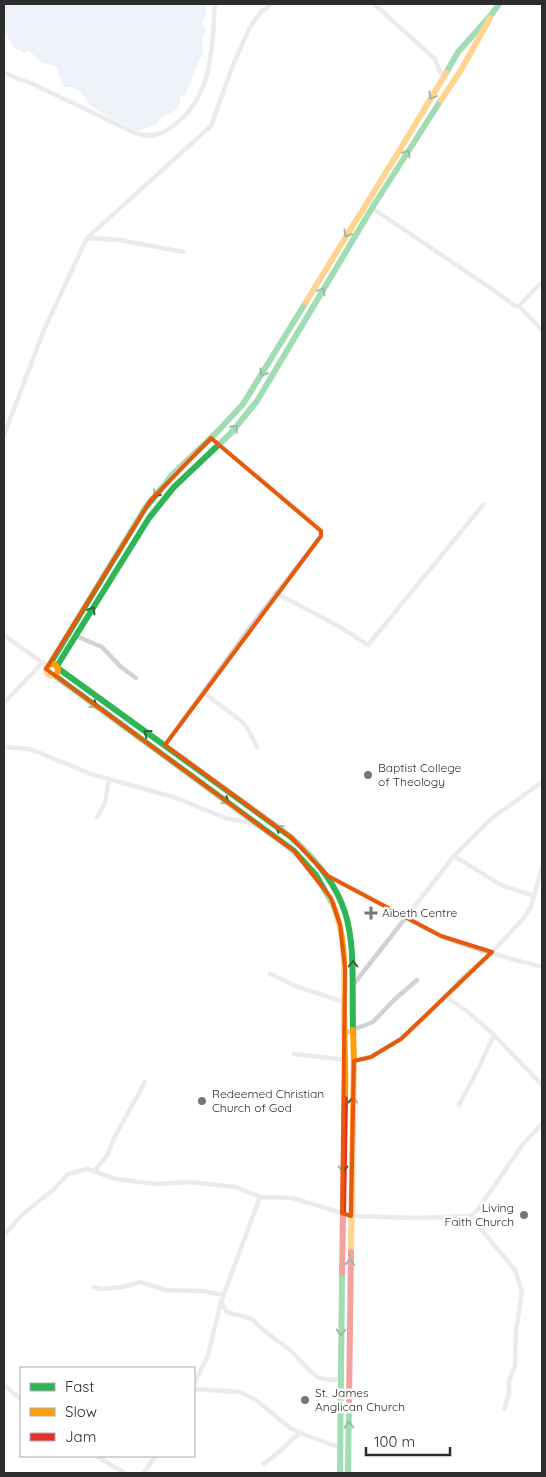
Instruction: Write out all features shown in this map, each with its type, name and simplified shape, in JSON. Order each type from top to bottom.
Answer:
[{"type":"main road","points":[[55,676],[58,667],[76,636],[149,518],[174,487],[231,433],[257,401],[372,208],[452,81],[460,75],[499,4]]},
{"type":"main road","points":[[340,1473],[342,1213],[346,1060],[345,968],[340,925],[331,898],[312,869],[284,843],[55,676],[49,676],[46,664],[150,501],[184,463],[233,417],[250,395],[458,52],[492,15]]},
{"type":"main road","points":[[458,52],[468,59]]},
{"type":"main road","points":[[445,75],[452,81]]},
{"type":"main road","points":[[46,664],[58,667],[291,837],[317,861],[328,876],[344,906],[352,944],[354,1061],[348,1473]]},
{"type":"street","points":[[4,73],[35,85],[134,133],[152,136],[162,133],[182,119],[195,104],[203,89],[210,64],[215,4]]},
{"type":"street","points":[[4,435],[44,330],[88,238],[211,126],[233,65],[250,26],[262,11],[272,4]]},
{"type":"street","points":[[374,4],[435,59],[440,72],[445,75]]},
{"type":"street","points":[[372,208],[515,306],[519,306],[542,330]]},
{"type":"street","points":[[88,238],[120,240],[183,252]]},
{"type":"street","points":[[519,306],[542,282]]},
{"type":"street","points":[[165,745],[321,536],[319,527],[211,438]]},
{"type":"street","points":[[276,594],[340,627],[368,645],[483,505]]},
{"type":"street","points":[[4,635],[46,664],[4,703]]},
{"type":"street","points":[[76,636],[102,647],[121,667],[136,678]]},
{"type":"street","points":[[203,692],[241,721],[248,729],[257,746]]},
{"type":"street","points":[[4,747],[28,749],[38,752],[109,779],[177,798],[225,818],[257,824]]},
{"type":"street","points":[[96,817],[105,803],[109,779]]},
{"type":"street","points":[[353,986],[454,856],[492,818],[542,782]]},
{"type":"street","points":[[454,856],[500,885],[534,896]]},
{"type":"street","points":[[354,1061],[371,1057],[401,1039],[492,952],[523,919],[531,906],[542,868]]},
{"type":"street","points":[[328,876],[348,884],[406,919],[441,936],[542,967]]},
{"type":"street","points":[[270,974],[298,987],[344,1002]]},
{"type":"street","points":[[345,1033],[372,1022],[417,980]]},
{"type":"street","points":[[445,996],[467,1011],[494,1035],[542,1085]]},
{"type":"street","points":[[458,1105],[480,1067],[494,1035]]},
{"type":"street","points":[[294,1054],[346,1060]]},
{"type":"street","points":[[94,1171],[107,1156],[113,1140],[145,1082]]},
{"type":"street","points":[[4,1235],[23,1214],[54,1189],[68,1174],[87,1169],[116,1179],[156,1184],[189,1182],[236,1187],[260,1197],[293,1198],[351,1216],[416,1218],[470,1216],[477,1211],[522,1144],[542,1124]]},
{"type":"street","points":[[195,1382],[208,1355],[223,1295],[260,1197]]},
{"type":"street","points":[[470,1216],[515,1270],[522,1292],[516,1331],[515,1366],[509,1380],[509,1395],[504,1409]]},
{"type":"street","points":[[94,1287],[102,1289],[140,1282],[166,1290],[202,1291],[223,1295]]},
{"type":"street","points":[[221,1302],[227,1312],[252,1319],[291,1351],[318,1378],[332,1380],[341,1378]]},
{"type":"street","points":[[4,1385],[20,1398]]},
{"type":"street","points":[[195,1389],[240,1392],[256,1400],[290,1428],[341,1448]]},
{"type":"street","points":[[263,1464],[272,1459],[300,1433]]},
{"type":"street","points":[[98,1457],[124,1473]]},
{"type":"street","points":[[144,1473],[154,1457]]},
{"type":"highlighted area","points":[[211,438],[321,531],[321,536],[165,745],[291,837],[328,876],[441,936],[492,952],[401,1039],[371,1057],[354,1061],[351,1216],[342,1213],[345,969],[340,925],[331,898],[294,851],[46,669],[150,501]]},
{"type":"shaded area","points":[[4,4],[206,4],[206,14],[202,21],[206,31],[202,38],[203,52],[186,93],[179,98],[181,103],[178,107],[162,118],[156,125],[137,131],[98,110],[85,99],[82,93],[72,87],[63,87],[56,66],[41,62],[29,51],[24,53],[13,47],[4,33]]},
{"type":"traffic: fast","points":[[446,73],[458,52],[499,4]]},
{"type":"traffic: fast","points":[[57,666],[149,518],[174,487],[231,433],[257,401],[372,208],[441,100]]},
{"type":"traffic: fast","points":[[50,664],[145,508],[173,474],[243,404],[306,302]]},
{"type":"traffic: fast","points":[[59,669],[291,837],[314,860],[331,882],[342,903],[348,925],[353,972],[353,1030]]},
{"type":"traffic: fast","points":[[55,676],[294,851],[316,875],[333,905]]},
{"type":"traffic: fast","points":[[340,1473],[342,1273]]},
{"type":"traffic: fast","points":[[348,1473],[349,1403]]},
{"type":"traffic: slow","points":[[441,100],[461,70],[490,18]]},
{"type":"traffic: slow","points":[[306,302],[446,73]]},
{"type":"traffic: slow","points":[[50,664],[54,664],[58,670],[54,676],[50,676],[46,672],[46,668],[50,664]]},
{"type":"traffic: slow","points":[[333,905],[341,930],[344,955],[345,1099]]},
{"type":"traffic: slow","points":[[351,1252],[353,1030]]},
{"type":"traffic: jam","points":[[342,1273],[345,1099]]},
{"type":"traffic: jam","points":[[349,1403],[351,1252]]},
{"type":"place","name":"Baptist College of Theology","points":[[368,775]]},
{"type":"place","name":"Aibeth Centre","points":[[371,913]]},
{"type":"place","name":"Redeemed Christian Church of God","points":[[202,1101]]},
{"type":"place","name":"Living Faith Church","points":[[524,1215]]},
{"type":"place","name":"St. James Anglican Church","points":[[305,1400]]}]
